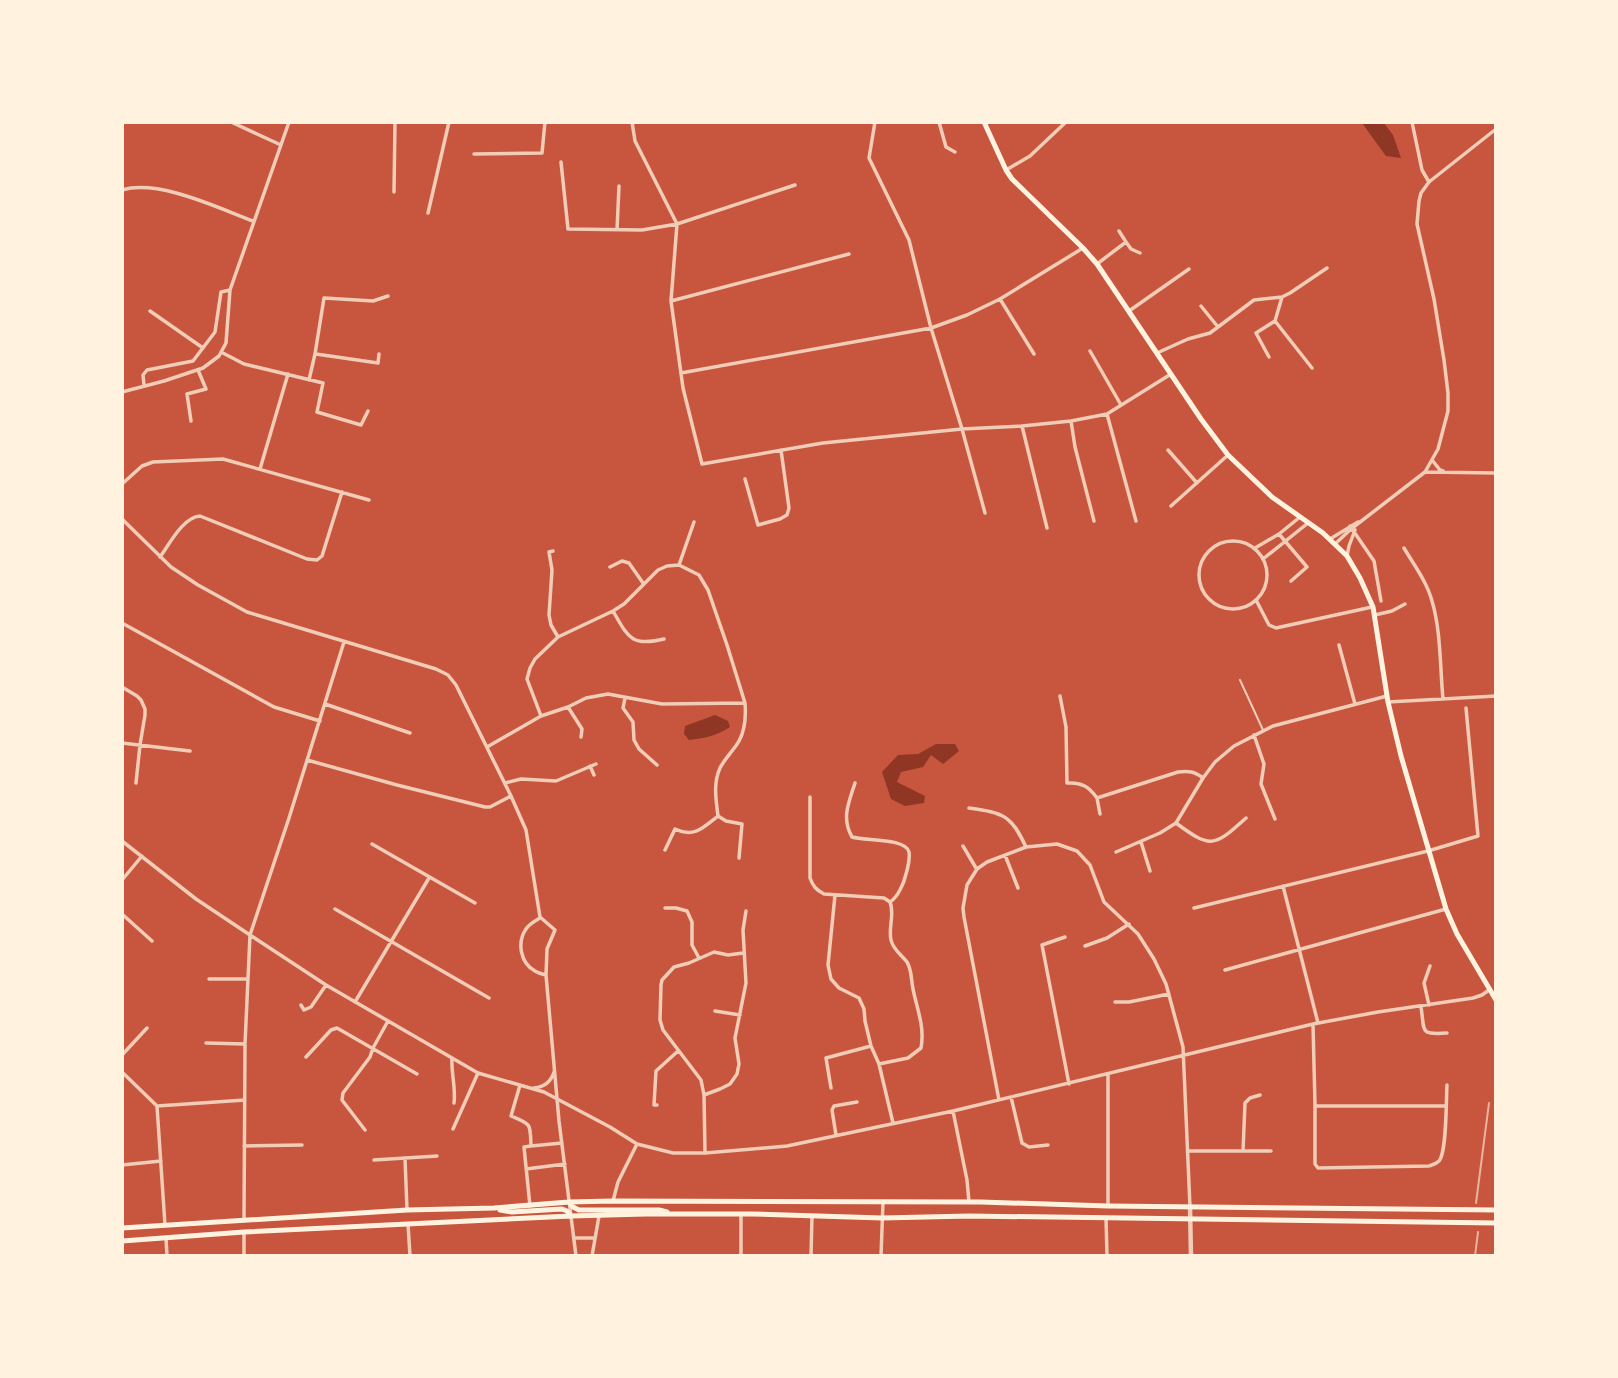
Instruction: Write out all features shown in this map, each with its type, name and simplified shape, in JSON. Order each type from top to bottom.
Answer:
[{"type":"main road","points":[[985,122],[1012,179],[1097,264],[1228,455],[1272,497],[1309,522],[1348,556],[1373,607],[1387,699],[1446,909],[1486,992],[1496,1000]]},
{"type":"main road","points":[[122,1228],[569,1202],[613,1202],[646,1206],[673,1214]]},
{"type":"main road","points":[[569,1202],[575,1209],[600,1212],[673,1214],[1496,1223]]},
{"type":"main road","points":[[122,1241],[244,1232],[571,1216],[646,1206],[969,1202],[1496,1210]]},
{"type":"main road","points":[[494,1208],[512,1212],[562,1209],[571,1216]]},
{"type":"street","points":[[231,122],[281,145]]},
{"type":"street","points":[[122,392],[198,370],[219,356],[226,343],[230,290],[289,122]]},
{"type":"street","points":[[394,192],[395,122]]},
{"type":"street","points":[[428,213],[449,122]]},
{"type":"street","points":[[474,154],[542,153],[545,122]]},
{"type":"street","points":[[632,122],[635,141],[677,224],[671,301],[681,373],[702,464],[823,443],[962,429],[1022,426],[1107,414],[1171,374]]},
{"type":"street","points":[[875,122],[869,158],[909,240],[931,328],[985,513]]},
{"type":"street","points":[[939,122],[946,147],[955,152]]},
{"type":"street","points":[[1006,170],[1030,156],[1066,122]]},
{"type":"street","points":[[1412,122],[1422,170],[1430,181]]},
{"type":"street","points":[[1348,556],[1352,529],[1425,472],[1438,449],[1448,402],[1434,299],[1417,224],[1419,201],[1424,187],[1430,181],[1496,129]]},
{"type":"street","points":[[561,162],[568,229],[642,230],[677,224],[795,185]]},
{"type":"street","points":[[122,190],[142,186],[163,188],[253,221]]},
{"type":"street","points":[[617,230],[619,186]]},
{"type":"street","points":[[1119,231],[1131,249],[1140,253]]},
{"type":"street","points":[[1097,264],[1126,242]]},
{"type":"street","points":[[681,373],[931,328],[1000,299],[1083,248]]},
{"type":"street","points":[[671,301],[849,254]]},
{"type":"street","points":[[1129,311],[1189,268]]},
{"type":"street","points":[[1157,353],[1188,339],[1210,333],[1254,300],[1282,297],[1327,268]]},
{"type":"street","points":[[144,385],[143,375],[148,370],[193,361],[215,332],[221,292],[230,290]]},
{"type":"street","points":[[309,380],[324,298],[373,302],[387,296]]},
{"type":"street","points":[[1269,357],[1256,333],[1275,321],[1282,297]]},
{"type":"street","points":[[1000,299],[1034,354]]},
{"type":"street","points":[[1201,306],[1218,327]]},
{"type":"street","points":[[150,311],[203,349]]},
{"type":"street","points":[[1275,321],[1312,368]]},
{"type":"street","points":[[1090,351],[1121,405]]},
{"type":"street","points":[[221,352],[244,364],[323,383],[317,412],[361,425],[368,411]]},
{"type":"street","points":[[315,354],[377,363],[380,354]]},
{"type":"street","points":[[191,421],[187,394],[206,389],[198,370]]},
{"type":"street","points":[[260,469],[288,374]]},
{"type":"street","points":[[1107,414],[1136,522]]},
{"type":"street","points":[[1070,421],[1074,447],[1094,521]]},
{"type":"street","points":[[1022,426],[1047,528]]},
{"type":"street","points":[[745,479],[758,525],[787,515],[789,508],[781,450]]},
{"type":"street","points":[[1168,450],[1197,483]]},
{"type":"street","points":[[1171,506],[1228,455]]},
{"type":"street","points":[[122,484],[142,466],[153,462],[223,459],[369,500]]},
{"type":"street","points":[[1432,460],[1440,470],[1448,472]]},
{"type":"street","points":[[1425,472],[1496,474]]},
{"type":"street","points":[[160,557],[185,523],[200,516],[307,559],[317,560],[322,556],[342,492]]},
{"type":"street","points":[[1332,541],[1369,515]]},
{"type":"street","points":[[1255,548],[1300,517]]},
{"type":"street","points":[[122,519],[160,557],[198,585],[247,612],[436,669],[448,675],[456,685],[526,830],[540,917],[555,930],[547,949],[546,975],[557,1099],[576,1255]]},
{"type":"street","points":[[679,565],[694,522]]},
{"type":"street","points":[[1263,559],[1309,522]]},
{"type":"street","points":[[1352,529],[1374,561],[1381,601]]},
{"type":"street","points":[[1279,534],[1307,567],[1292,581]]},
{"type":"street","points":[[1234,540],[1255,548],[1267,570],[1263,592],[1256,600],[1235,609],[1213,603],[1200,586],[1198,575],[1205,554],[1223,541],[1234,540]]},
{"type":"street","points":[[1404,548],[1432,599],[1443,699]]},
{"type":"street","points":[[551,552],[549,615],[558,637]]},
{"type":"street","points":[[610,567],[622,561],[629,563],[643,583]]},
{"type":"street","points":[[541,716],[527,679],[536,659],[558,637],[624,604],[657,570],[679,565],[699,575],[708,590],[746,711],[739,740],[720,767],[717,776],[715,793],[718,816]]},
{"type":"street","points":[[1256,600],[1269,625],[1276,628],[1373,607]]},
{"type":"street","points":[[1375,615],[1405,604]]},
{"type":"street","points":[[612,611],[628,636],[634,640],[650,642],[664,639]]},
{"type":"street","points":[[122,623],[274,707],[320,721]]},
{"type":"street","points":[[244,1220],[250,935],[344,642]]},
{"type":"street","points":[[1339,645],[1355,704]]},
{"type":"street","points":[[122,687],[137,696],[145,709],[136,783]]},
{"type":"street","points":[[487,747],[541,716],[586,698],[603,695],[662,704],[745,703]]},
{"type":"street","points":[[1060,696],[1066,727],[1068,783],[1076,782],[1090,789],[1097,799],[1100,814]]},
{"type":"street","points":[[1116,852],[1176,823],[1215,762],[1254,735],[1273,726],[1355,704],[1387,699],[1496,696]]},
{"type":"street","points":[[625,698],[623,708],[633,722],[634,740],[639,749],[657,765]]},
{"type":"street","points":[[325,704],[410,733]]},
{"type":"street","points":[[568,707],[582,729],[581,737]]},
{"type":"street","points":[[1194,908],[1428,851],[1478,836],[1465,708]]},
{"type":"street","points":[[1254,735],[1264,764],[1261,784],[1275,819]]},
{"type":"street","points":[[122,743],[190,751]]},
{"type":"street","points":[[307,760],[485,807],[511,796]]},
{"type":"street","points":[[505,783],[521,779],[556,782],[596,764]]},
{"type":"street","points":[[590,766],[594,775]]},
{"type":"street","points":[[1097,799],[1178,772],[1189,771],[1203,778]]},
{"type":"street","points":[[855,783],[845,821],[852,837],[898,842],[906,845],[909,853],[906,877],[895,899],[890,902]]},
{"type":"street","points":[[810,797],[810,878],[813,886],[824,894],[884,898],[890,902],[891,940],[911,971],[922,1026],[921,1048],[908,1058],[879,1064]]},
{"type":"street","points":[[969,808],[1001,813],[1017,828],[1026,847]]},
{"type":"street","points":[[665,850],[674,829],[684,833],[694,832],[718,816]]},
{"type":"street","points":[[718,816],[726,821],[742,824],[739,858]]},
{"type":"street","points":[[1176,823],[1196,838],[1207,842],[1226,836],[1246,818]]},
{"type":"street","points":[[122,841],[197,899],[326,985],[478,1073],[532,1088],[610,1127],[637,1144],[673,1153],[787,1146],[953,1111],[1315,1024],[1473,998],[1486,992]]},
{"type":"street","points":[[1141,842],[1150,871]]},
{"type":"street","points":[[372,844],[475,903]]},
{"type":"street","points":[[999,1100],[962,908],[967,885],[977,869],[987,862],[1026,847],[1057,844],[1077,851],[1090,865],[1104,902],[1129,924],[1146,945],[1163,975],[1183,1048],[1191,1255]]},
{"type":"street","points":[[963,846],[977,869]]},
{"type":"street","points":[[1005,855],[1018,888]]},
{"type":"street","points":[[122,880],[142,856]]},
{"type":"street","points":[[355,1002],[429,878]]},
{"type":"street","points":[[1283,886],[1301,950],[1315,1024],[1316,1167],[1433,1165],[1440,1160],[1443,1153],[1447,1085]]},
{"type":"street","points":[[835,895],[828,965],[831,979],[839,988],[859,998],[864,1009],[871,1046],[879,1064],[893,1123]]},
{"type":"street","points":[[665,908],[687,911],[692,922],[692,945],[699,958]]},
{"type":"street","points":[[335,909],[489,998]]},
{"type":"street","points":[[1224,970],[1446,909]]},
{"type":"street","points":[[704,1095],[730,1084],[737,1074],[739,1064],[735,1038],[746,983],[743,930],[746,911]]},
{"type":"street","points":[[122,914],[152,941]]},
{"type":"street","points":[[540,917],[527,926],[523,934],[522,956],[534,971],[546,975]]},
{"type":"street","points":[[1086,946],[1107,938],[1129,924]]},
{"type":"street","points":[[1065,937],[1042,945],[1069,1084]]},
{"type":"street","points":[[705,1153],[704,1095],[701,1080],[663,1030],[660,1020],[661,985],[662,980],[674,967],[714,952],[728,955],[743,953]]},
{"type":"street","points":[[1429,1005],[1424,983],[1430,966]]},
{"type":"street","points":[[209,979],[248,979]]},
{"type":"street","points":[[301,1005],[304,1010],[311,1007],[326,985]]},
{"type":"street","points":[[1115,1002],[1169,994]]},
{"type":"street","points":[[1421,1007],[1427,1033],[1447,1033]]},
{"type":"street","points":[[715,1011],[740,1014]]},
{"type":"street","points":[[365,1130],[342,1100],[343,1093],[370,1058],[388,1021]]},
{"type":"street","points":[[122,1055],[147,1028]]},
{"type":"street","points":[[306,1056],[331,1030],[337,1028],[416,1074]]},
{"type":"street","points":[[206,1043],[246,1044]]},
{"type":"street","points":[[831,1088],[825,1058],[871,1046]]},
{"type":"street","points":[[657,1105],[653,1105],[655,1074],[658,1068],[678,1051]]},
{"type":"street","points":[[452,1058],[451,1075],[456,1091],[454,1103]]},
{"type":"street","points":[[532,1088],[547,1084],[555,1071]]},
{"type":"street","points":[[122,1072],[158,1105],[165,1225]]},
{"type":"street","points":[[453,1129],[478,1073]]},
{"type":"street","points":[[1108,1074],[1108,1206]]},
{"type":"street","points":[[520,1085],[511,1116],[528,1123],[531,1146]]},
{"type":"street","points":[[1243,1151],[1245,1103],[1260,1095]]},
{"type":"street","points":[[1011,1097],[1022,1143],[1029,1147],[1048,1145]]},
{"type":"street","points":[[158,1105],[245,1100]]},
{"type":"street","points":[[836,1135],[832,1110],[834,1106],[857,1102]]},
{"type":"street","points":[[1315,1106],[1446,1106]]},
{"type":"street","points":[[953,1111],[969,1202]]},
{"type":"street","points":[[530,1206],[524,1147],[562,1143]]},
{"type":"street","points":[[613,1202],[618,1182],[637,1144]]},
{"type":"street","points":[[244,1146],[302,1145]]},
{"type":"street","points":[[1189,1151],[1271,1151]]},
{"type":"street","points":[[374,1160],[437,1156]]},
{"type":"street","points":[[405,1158],[407,1210]]},
{"type":"street","points":[[122,1165],[161,1161]]},
{"type":"street","points":[[526,1169],[565,1164]]},
{"type":"street","points":[[881,1255],[883,1202]]},
{"type":"street","points":[[592,1255],[600,1212]]},
{"type":"street","points":[[741,1214],[741,1255]]},
{"type":"street","points":[[811,1255],[812,1215]]},
{"type":"street","points":[[1107,1218],[1107,1255]]},
{"type":"street","points":[[408,1224],[410,1255]]},
{"type":"street","points":[[244,1232],[244,1255]]},
{"type":"street","points":[[166,1238],[167,1255]]},
{"type":"street","points":[[574,1238],[594,1238]]},
{"type":"lane","points":[[1240,680],[1263,731]]},
{"type":"shaded area","points":[[1362,123],[1384,123],[1393,135],[1401,158],[1386,156]]},
{"type":"shaded area","points":[[715,715],[728,721],[730,727],[715,735],[689,740],[684,734],[685,726]]},
{"type":"shaded area","points":[[936,744],[955,744],[959,751],[943,764],[931,755],[923,767],[901,772],[897,782],[925,796],[924,803],[905,806],[891,799],[882,772],[898,755],[918,754]]},
{"type":"tram line","points":[[1476,1203],[1489,1103]]},
{"type":"tram line","points":[[1475,1256],[1478,1232]]}]
